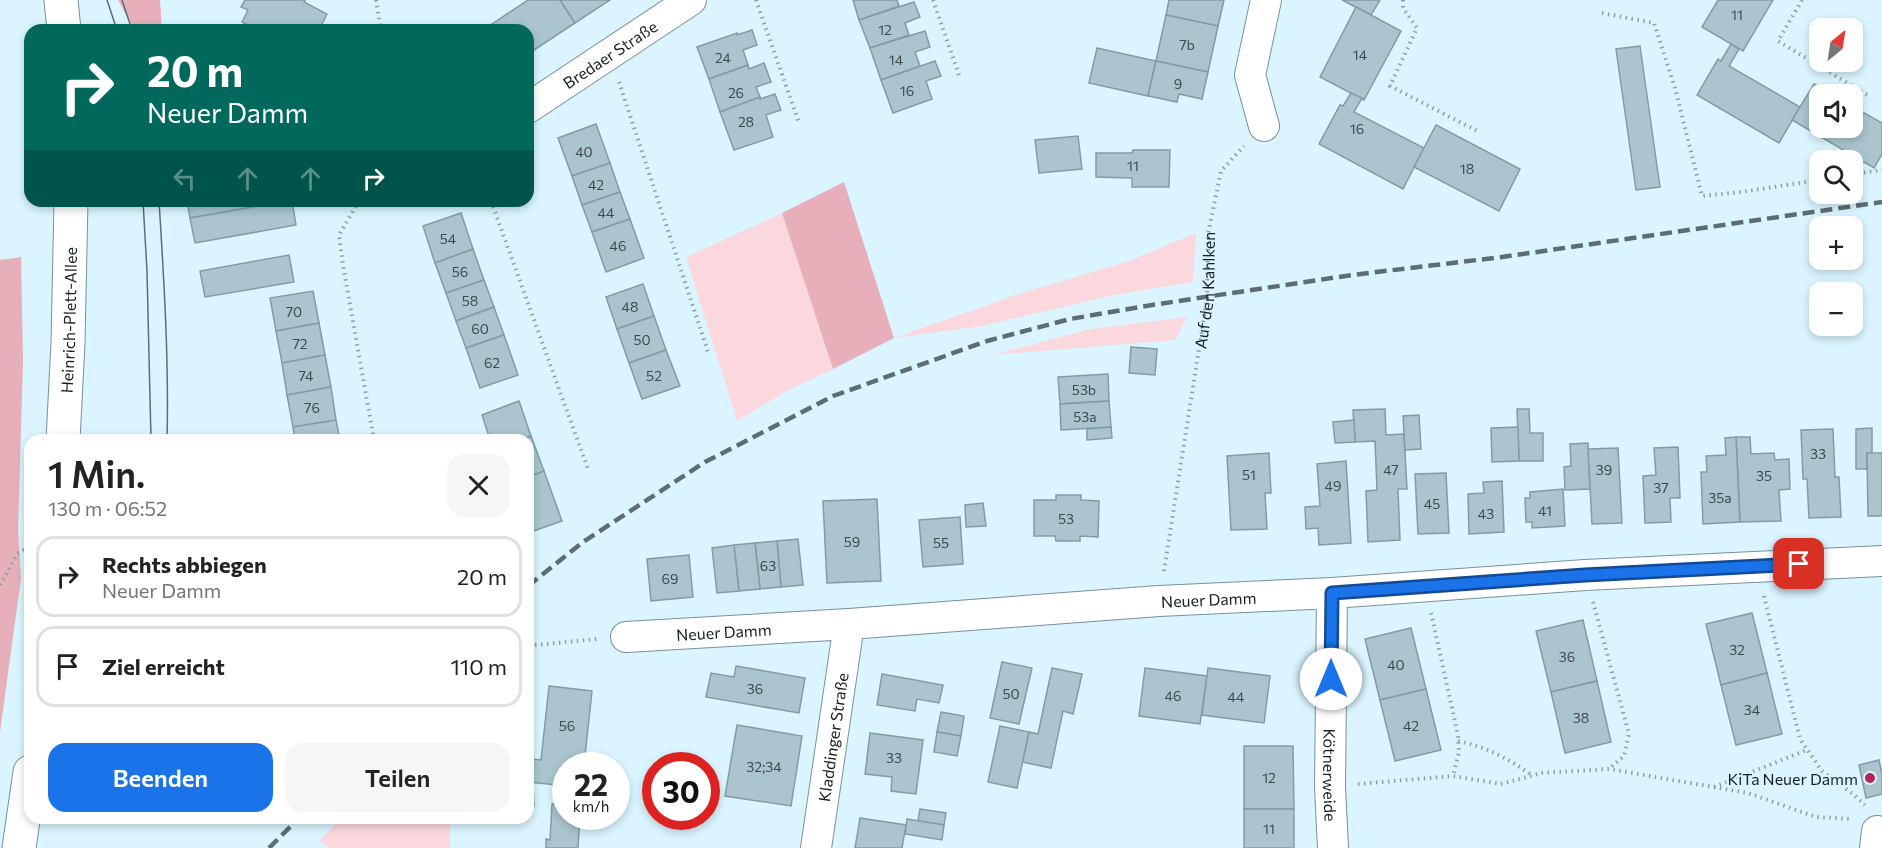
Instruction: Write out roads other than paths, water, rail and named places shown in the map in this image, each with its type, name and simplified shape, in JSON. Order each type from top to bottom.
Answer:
[{"type":"main road","points":[[61,0],[63,24]]},
{"type":"main road","name":"Heinrich-Plett-Allee","points":[[63,434],[71,207]]},
{"type":"main road","points":[[19,848],[24,813]]},
{"type":"street","name":"Bredaer Straße","points":[[534,104],[691,0]]},
{"type":"street","points":[[1264,126],[1250,75],[1266,0]]},
{"type":"street","name":"Neuer Damm","points":[[626,637],[1585,575],[1882,561]]},
{"type":"street","name":"Kötnerweide","points":[[1332,593],[1330,787],[1333,848]]},
{"type":"street","name":"Kladdinger Straße","points":[[816,848],[849,624]]},
{"type":"tram line","points":[[107,0],[115,24]]},
{"type":"tram line","points":[[122,0],[130,24]]},
{"type":"tram line","points":[[143,207],[151,434]]},
{"type":"tram line","points":[[159,207],[167,350],[167,434]]},
{"type":"railway","points":[[534,581],[583,542],[705,462],[833,396],[987,341],[1070,319],[1152,305],[1882,202]]},
{"type":"railway","points":[[269,848],[293,824]]},
{"type":"place","name":"KiTa Neuer Damm","points":[[1870,778]]}]
